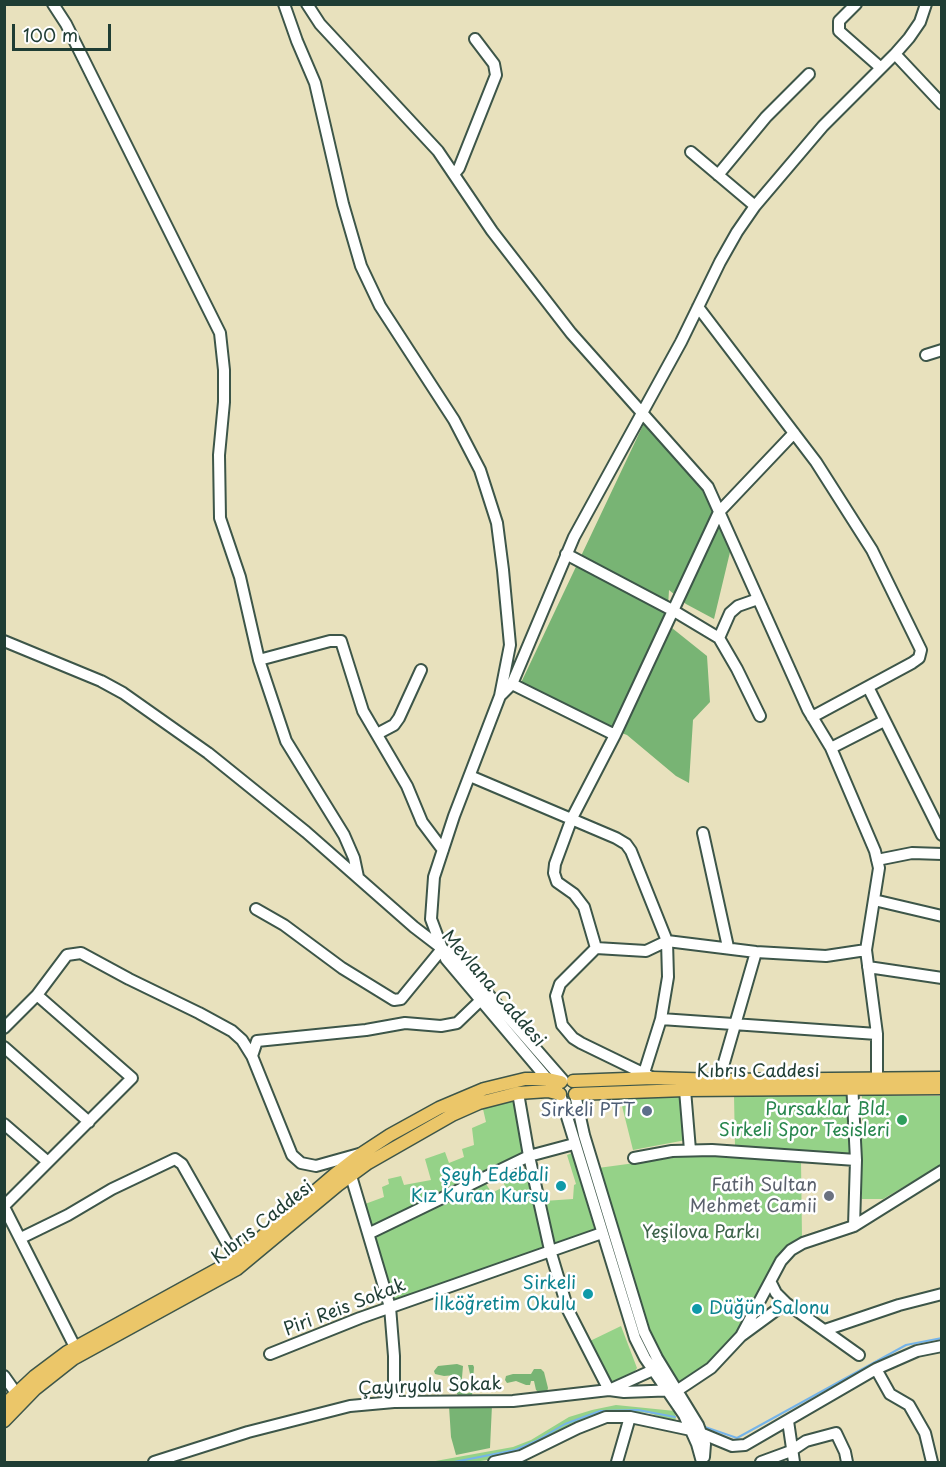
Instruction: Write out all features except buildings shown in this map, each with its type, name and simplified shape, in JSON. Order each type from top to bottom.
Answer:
[{"type":"main road","points":[[4,1405],[45,1368],[75,1347],[236,1258],[364,1158],[417,1120],[456,1100],[497,1085],[548,1079],[566,1086],[648,1076],[852,1084]]},
{"type":"main road","points":[[877,1083],[942,1078]]},
{"type":"main road","name":"Kıbrıs Caddesi","points":[[4,1421],[35,1389],[73,1359],[237,1269],[351,1176],[364,1158],[465,1109],[518,1093],[548,1091],[566,1086],[685,1090],[877,1083],[942,1088]]},
{"type":"street","points":[[53,4],[66,24],[220,333],[224,370],[224,402],[219,455],[220,518],[240,577],[259,660],[286,741],[344,835],[354,858],[358,877]]},
{"type":"street","points":[[256,909],[284,925],[342,968],[394,1000],[401,999],[442,949],[431,919],[434,877],[500,696],[510,645],[497,523],[480,470],[454,420],[380,306],[361,266],[343,204],[315,83],[284,4]]},
{"type":"street","points":[[307,4],[320,24],[438,151],[492,231],[571,333],[708,487],[812,717],[831,748],[875,851],[879,868],[866,950],[877,1034],[877,1083]]},
{"type":"street","points":[[856,4],[839,21],[839,31],[881,68]]},
{"type":"street","points":[[500,696],[512,684],[566,554],[681,342],[720,262],[755,206],[823,126],[895,54],[920,22],[926,4]]},
{"type":"street","points":[[454,174],[459,168],[496,75],[494,64],[475,39]]},
{"type":"street","points":[[895,54],[942,104]]},
{"type":"street","points":[[718,175],[766,117],[809,74]]},
{"type":"street","points":[[691,152],[755,206]]},
{"type":"street","points":[[698,307],[816,462],[872,550],[921,650],[919,658],[912,663],[812,717]]},
{"type":"street","points":[[926,355],[942,350]]},
{"type":"street","points":[[596,948],[584,907],[578,898],[557,882],[554,873],[555,864],[572,818],[615,735],[719,512],[794,433]]},
{"type":"street","points":[[566,554],[674,611],[719,639],[760,716]]},
{"type":"street","points":[[719,639],[730,612],[738,606],[758,599]]},
{"type":"street","name":"Mevlana Caddesi","points":[[4,641],[75,668],[123,693],[208,753],[461,963],[484,998],[548,1079]]},
{"type":"street","points":[[259,660],[330,641],[341,641],[363,711],[407,786],[423,822],[443,850]]},
{"type":"street","points":[[376,734],[394,725],[399,718],[421,670]]},
{"type":"street","points":[[512,684],[615,735]]},
{"type":"street","points":[[868,687],[942,835]]},
{"type":"street","points":[[831,748],[885,720]]},
{"type":"street","points":[[470,776],[572,818],[616,838],[628,847],[667,941],[668,977],[648,1076],[581,1043],[562,1025],[556,996],[560,984],[596,948],[646,951],[667,941],[756,952],[826,956],[866,950]]},
{"type":"street","points":[[703,833],[728,947]]},
{"type":"street","points":[[877,860],[912,853],[942,854]]},
{"type":"street","points":[[874,900],[942,916]]},
{"type":"street","points":[[719,1080],[733,1024],[756,952]]},
{"type":"street","points":[[4,1028],[37,995],[67,955],[81,953],[232,1031],[252,1056],[292,1155],[302,1163],[315,1166],[364,1158]]},
{"type":"street","points":[[868,967],[942,978]]},
{"type":"street","points":[[37,995],[132,1078],[4,1206],[75,1347]]},
{"type":"street","points":[[252,1056],[257,1041],[366,1030],[405,1023],[441,1026],[457,1023],[484,998],[566,1086],[644,1332],[690,1428],[703,1462]]},
{"type":"street","points":[[661,1019],[877,1034]]},
{"type":"street","points":[[4,1047],[89,1122]]},
{"type":"street","points":[[852,1084],[856,1160],[854,1226]]},
{"type":"street","points":[[566,1086],[574,1144],[635,1338],[653,1370],[692,1411],[705,1444],[703,1462]]},
{"type":"street","points":[[685,1090],[690,1150]]},
{"type":"street","points":[[518,1093],[529,1156],[550,1250],[568,1310],[609,1390],[653,1370]]},
{"type":"street","points":[[4,1124],[48,1162]]},
{"type":"street","points":[[370,1233],[529,1156],[574,1144]]},
{"type":"street","points":[[634,1158],[690,1150],[856,1160]]},
{"type":"street","points":[[21,1238],[68,1215],[112,1189],[175,1159],[182,1164],[236,1258]]},
{"type":"street","points":[[672,1391],[711,1368],[741,1335],[771,1283],[780,1261],[797,1246],[854,1226],[942,1171]]},
{"type":"street","points":[[351,1176],[370,1233],[390,1307],[394,1356],[394,1402]]},
{"type":"street","name":"Piri Reis Sokak","points":[[270,1354],[390,1307],[602,1233]]},
{"type":"street","points":[[771,1283],[776,1293],[786,1303],[860,1355]]},
{"type":"street","points":[[825,1330],[899,1305],[942,1294]]},
{"type":"street","points":[[741,1335],[786,1303]]},
{"type":"street","points":[[702,1434],[732,1446],[745,1445],[876,1369],[917,1351],[942,1346]]},
{"type":"street","points":[[876,1369],[890,1394],[909,1405],[925,1433],[932,1462]]},
{"type":"street","points":[[4,1376],[16,1393]]},
{"type":"street","name":"Çayıryolu Sokak","points":[[154,1462],[248,1432],[350,1406],[394,1402],[513,1401],[609,1390],[672,1391]]},
{"type":"street","points":[[494,1462],[521,1456],[600,1419],[616,1416],[690,1428]]},
{"type":"street","points":[[617,1462],[630,1417]]},
{"type":"street","points":[[789,1421],[794,1462]]},
{"type":"street","points":[[761,1462],[791,1451],[806,1441],[836,1433],[847,1462]]},
{"type":"green space","points":[[645,421],[702,486],[731,548],[714,619],[686,604],[669,590],[667,624],[707,656],[710,702],[693,720],[689,783],[676,776],[627,735],[576,716],[519,687]]},
{"type":"green space","points":[[681,1094],[686,1140],[633,1150],[620,1098]]},
{"type":"green space","points":[[845,1094],[850,1156],[735,1147],[734,1095]]},
{"type":"green space","points":[[862,1096],[941,1096],[941,1165],[883,1199],[862,1199]]},
{"type":"green space","points":[[515,1099],[526,1154],[372,1227],[365,1204],[384,1197],[382,1187],[389,1184],[388,1179],[401,1176],[404,1185],[431,1180],[425,1159],[445,1152],[449,1163],[464,1157],[462,1149],[474,1145],[472,1128],[486,1122],[483,1109]]},
{"type":"green space","points":[[572,1153],[595,1231],[556,1244],[544,1201],[573,1199],[576,1184],[567,1155]]},
{"type":"green space","name":"Yeşilova Parkı","points":[[702,1154],[801,1161],[802,1238],[774,1262],[753,1306],[729,1343],[713,1361],[692,1377],[678,1383],[652,1341],[598,1168]]},
{"type":"green space","points":[[520,1168],[528,1172],[545,1249],[396,1301],[375,1236],[486,1184],[492,1193],[505,1186],[501,1177]]},
{"type":"green space","points":[[621,1326],[637,1368],[633,1374],[612,1382],[590,1341]]},
{"type":"green space","points":[[457,1364],[463,1366],[461,1389],[466,1394],[471,1392],[468,1365],[474,1367],[472,1396],[457,1394],[455,1375],[435,1374],[434,1371],[438,1366]]},
{"type":"green space","points":[[534,1369],[541,1369],[544,1372],[548,1388],[547,1392],[542,1395],[536,1390],[534,1381],[526,1385],[516,1381],[507,1383],[505,1380],[506,1376],[513,1374],[531,1374]]},
{"type":"green space","points":[[492,1405],[490,1448],[456,1455],[451,1437],[449,1406]]},
{"type":"green space","points":[[616,1405],[675,1411],[676,1422],[649,1413],[627,1411],[604,1413],[512,1456],[474,1462],[430,1462],[513,1447],[531,1440],[569,1417]]},
{"type":"waterway","points":[[705,1427],[737,1438],[906,1345],[942,1338]]},
{"type":"waterway","points":[[454,1462],[515,1450],[565,1424],[600,1411],[638,1410],[675,1417]]},
{"type":"place","name":"Sirkeli PTT","points":[[647,1111]]},
{"type":"place","name":"Pursaklar Bld. Sirkeli Spor Tesisleri","points":[[902,1120]]},
{"type":"place","name":"Şeyh Edebali Kız Kuran Kursu","points":[[561,1186]]},
{"type":"place","name":"Fatih Sultan Mehmet Camii","points":[[829,1196]]},
{"type":"place","name":"Sirkeli İlköğretim Okulu","points":[[588,1294]]},
{"type":"place","name":"Düğün Salonu","points":[[697,1309]]}]
